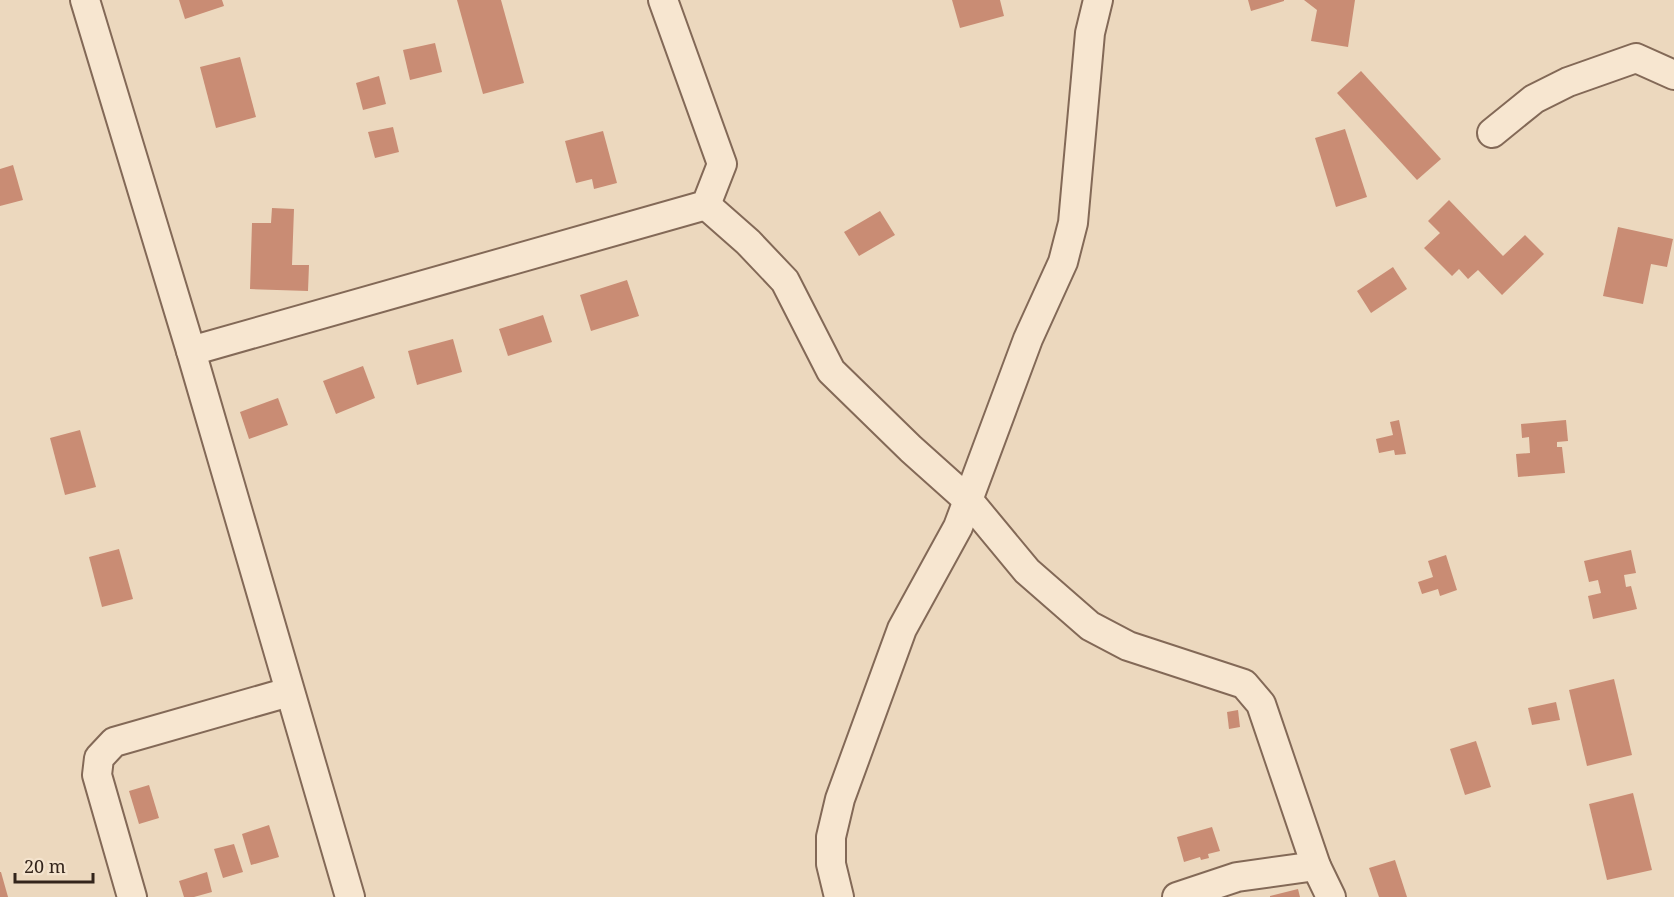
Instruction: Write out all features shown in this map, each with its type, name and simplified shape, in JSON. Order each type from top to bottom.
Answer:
[{"type":"street","points":[[85,0],[350,897]]},
{"type":"street","points":[[663,0],[722,164],[706,205]]},
{"type":"street","points":[[839,897],[831,864],[831,837],[840,799],[902,629],[958,527],[1028,339],[1063,262],[1073,223],[1090,33],[1098,0]]},
{"type":"street","points":[[1492,133],[1534,99],[1568,82],[1636,58],[1674,75]]},
{"type":"street","points":[[190,351],[706,205]]},
{"type":"street","points":[[706,205],[748,242],[785,281],[831,371],[969,501],[1027,571],[1090,626],[1128,646],[1244,684],[1261,704],[1316,866],[1331,897]]},
{"type":"street","points":[[132,897],[97,775],[99,758],[114,742],[289,692]]},
{"type":"street","points":[[1177,897],[1237,876],[1316,866]]},
{"type":"building","points":[[179,0],[222,0],[224,6],[185,19]]},
{"type":"building","points":[[457,0],[501,0],[524,83],[483,94]]},
{"type":"building","points":[[952,0],[1000,0],[1004,16],[960,28]]},
{"type":"building","points":[[1248,0],[1284,0],[1284,1],[1251,11]]},
{"type":"building","points":[[1304,0],[1355,0],[1348,47],[1311,41],[1317,10]]},
{"type":"building","points":[[435,43],[442,72],[410,80],[403,50]]},
{"type":"building","points":[[240,57],[256,117],[216,128],[200,67]]},
{"type":"building","points":[[1361,71],[1441,159],[1417,180],[1337,93]]},
{"type":"building","points":[[379,76],[386,104],[363,110],[356,83]]},
{"type":"building","points":[[393,127],[399,152],[375,158],[368,132]]},
{"type":"building","points":[[1345,129],[1367,197],[1336,207],[1315,138]]},
{"type":"building","points":[[603,131],[617,183],[594,189],[592,179],[576,183],[565,141]]},
{"type":"building","points":[[13,165],[23,200],[0,206],[0,169]]},
{"type":"building","points":[[1449,200],[1503,256],[1525,235],[1544,254],[1502,295],[1478,270],[1468,279],[1459,269],[1452,276],[1424,248],[1440,233],[1428,221]]},
{"type":"building","points":[[272,208],[294,209],[292,265],[309,265],[308,291],[250,289],[252,223],[271,223]]},
{"type":"building","points":[[880,211],[895,235],[859,256],[844,232]]},
{"type":"building","points":[[1618,227],[1673,239],[1667,267],[1651,264],[1643,304],[1603,296]]},
{"type":"building","points":[[1393,267],[1407,289],[1371,313],[1357,291]]},
{"type":"building","points":[[627,280],[639,316],[591,331],[580,295]]},
{"type":"building","points":[[543,315],[552,342],[508,356],[499,329]]},
{"type":"building","points":[[453,339],[462,372],[417,385],[408,351]]},
{"type":"building","points":[[363,366],[375,398],[336,414],[323,381]]},
{"type":"building","points":[[278,398],[288,425],[249,439],[240,412]]},
{"type":"building","points":[[1399,420],[1406,454],[1395,455],[1394,450],[1379,453],[1376,439],[1393,435],[1390,422]]},
{"type":"building","points":[[1566,420],[1568,441],[1557,442],[1557,447],[1562,447],[1565,473],[1518,477],[1516,454],[1530,453],[1529,437],[1522,438],[1521,424]]},
{"type":"building","points":[[80,430],[96,487],[65,495],[50,438]]},
{"type":"building","points":[[119,549],[133,599],[102,607],[89,557]]},
{"type":"building","points":[[1631,550],[1636,573],[1624,575],[1626,587],[1631,586],[1637,609],[1593,619],[1588,596],[1601,593],[1598,580],[1589,582],[1584,561]]},
{"type":"building","points":[[1446,555],[1457,590],[1440,596],[1438,589],[1422,594],[1418,582],[1433,577],[1428,561]]},
{"type":"building","points":[[1614,679],[1632,755],[1587,766],[1569,690]]},
{"type":"building","points":[[1556,702],[1560,720],[1532,725],[1528,708]]},
{"type":"building","points":[[1238,710],[1240,727],[1229,729],[1227,712]]},
{"type":"building","points":[[1476,741],[1491,787],[1465,795],[1450,749]]},
{"type":"building","points":[[149,785],[159,818],[139,824],[129,791]]},
{"type":"building","points":[[1633,793],[1652,870],[1607,880],[1589,804]]},
{"type":"building","points":[[269,825],[279,857],[251,865],[242,834]]},
{"type":"building","points":[[1212,827],[1220,851],[1208,854],[1209,858],[1201,860],[1200,857],[1184,862],[1177,837]]},
{"type":"building","points":[[234,844],[243,872],[223,878],[214,849]]},
{"type":"building","points":[[1395,860],[1407,897],[1379,897],[1369,868]]},
{"type":"building","points":[[1,872],[8,897],[0,897]]},
{"type":"building","points":[[207,872],[212,892],[184,897],[179,881]]},
{"type":"building","points":[[1298,889],[1300,897],[1270,897],[1270,896]]}]
